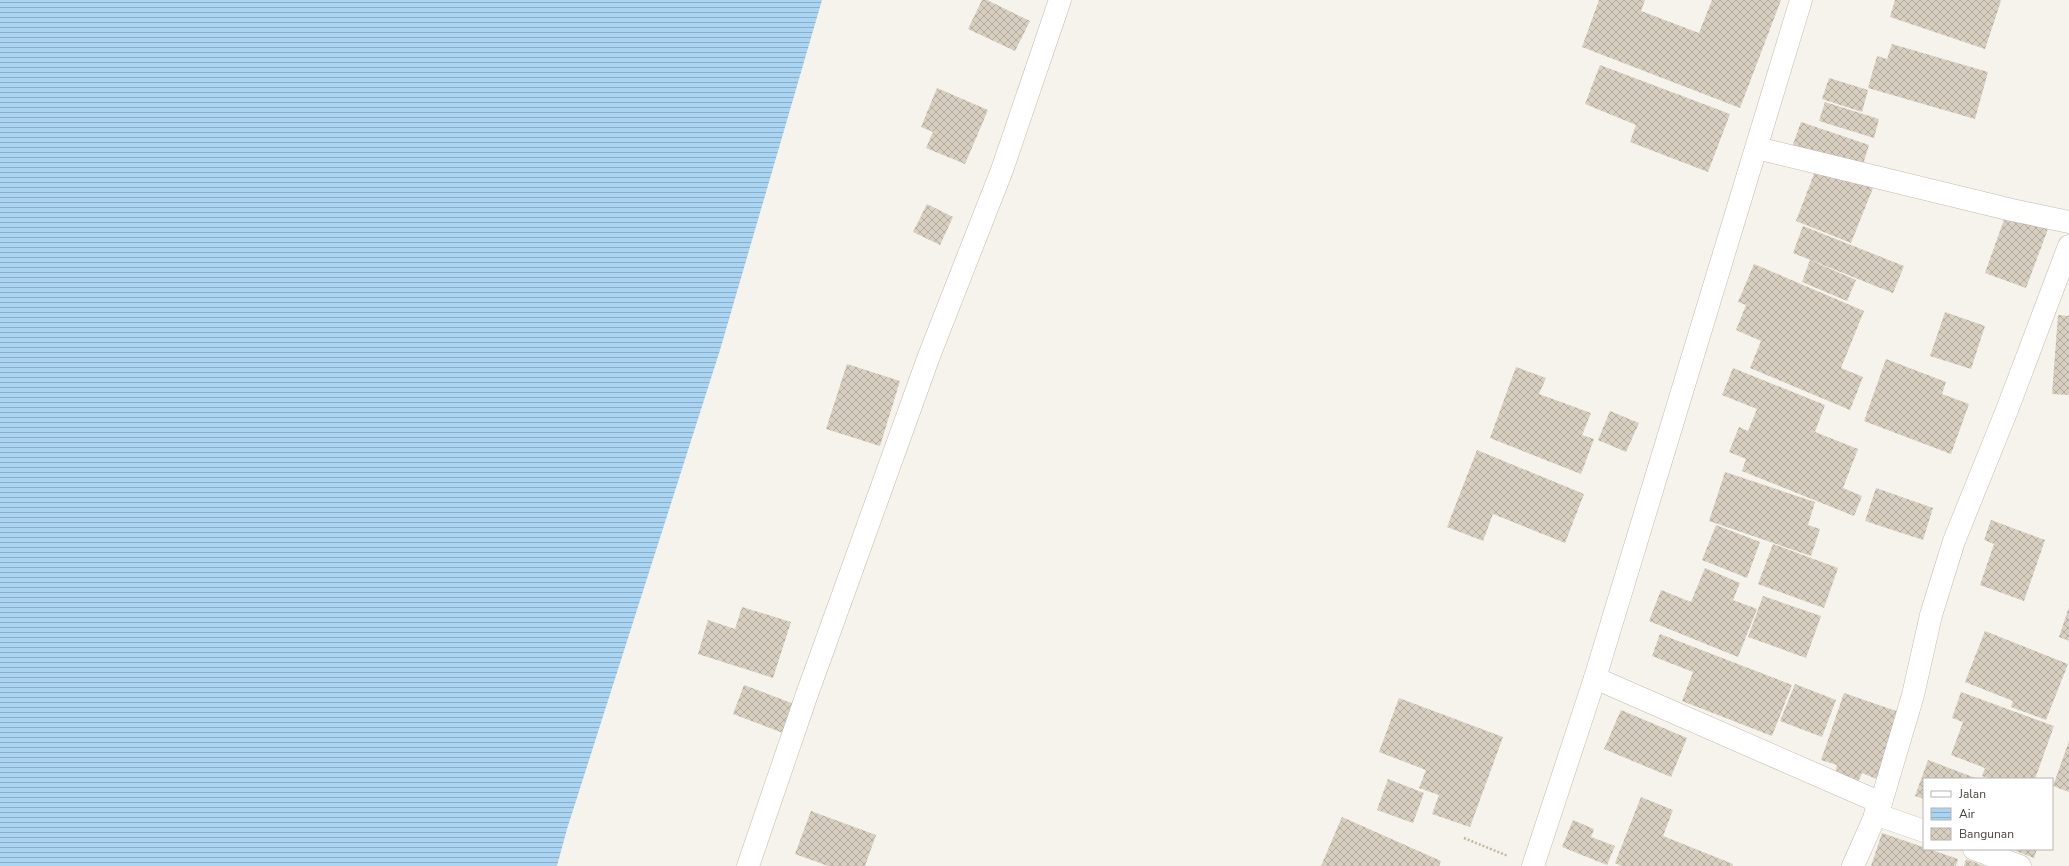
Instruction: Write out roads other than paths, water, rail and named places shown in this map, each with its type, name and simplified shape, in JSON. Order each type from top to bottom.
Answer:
[{"type":"street","points":[[748,866],[822,653],[929,356],[1002,170],[1060,0]]},
{"type":"street","points":[[1533,866],[1595,678],[1801,0]]},
{"type":"street","points":[[1757,148],[2012,210],[2069,222]]},
{"type":"street","points":[[1853,866],[1878,809],[1913,695],[1931,615],[1954,541],[2007,410],[2069,246]]},
{"type":"street","points":[[1595,678],[1878,809],[1923,832]]},
{"type":"street","points":[[1977,850],[2020,866]]},
{"type":"water","points":[[0,0],[822,0],[720,350],[567,829],[557,866],[0,866]]}]
